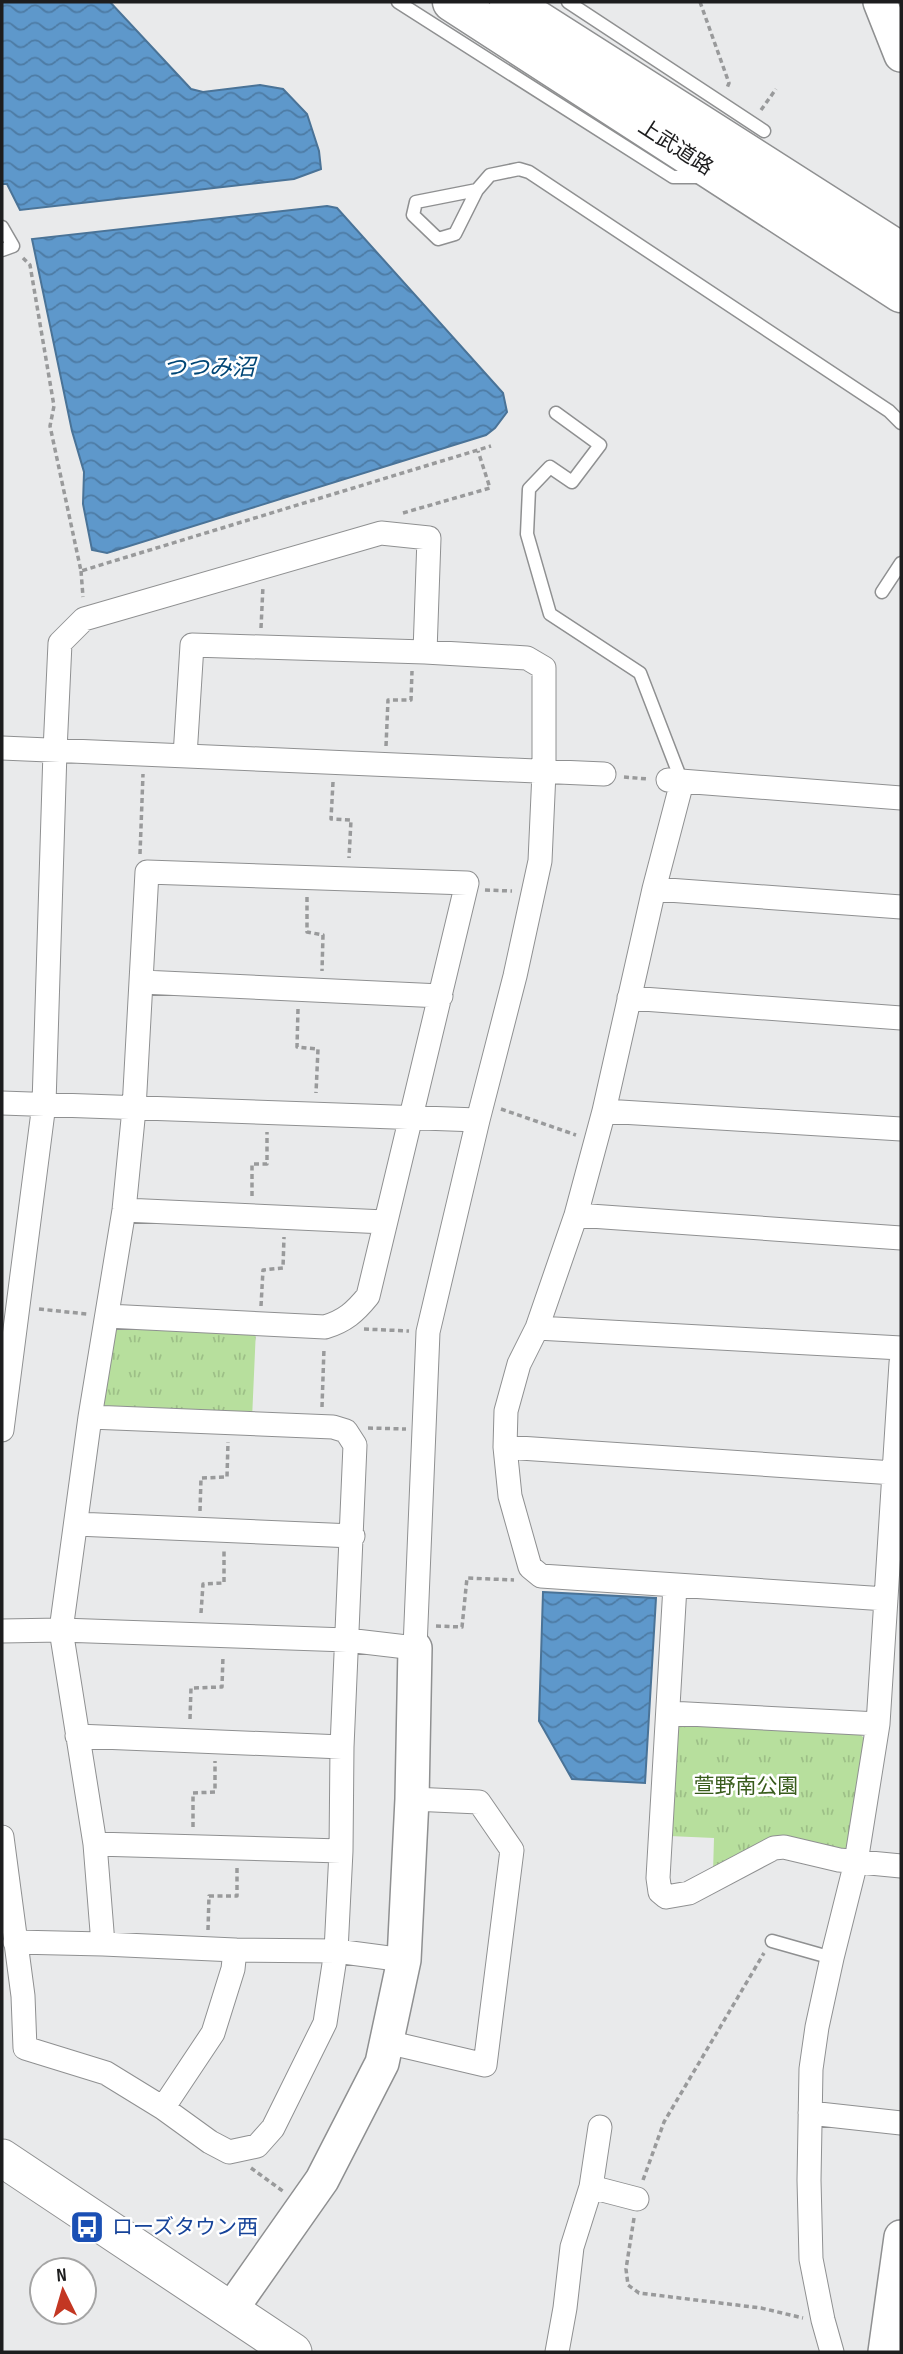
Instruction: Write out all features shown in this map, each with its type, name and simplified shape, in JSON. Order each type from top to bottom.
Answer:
[{"type":"highway","name":"上武道路","points":[[452,2],[901,293]]},
{"type":"highway","name":"上武道路","points":[[509,2],[901,252]]},
{"type":"main road","points":[[2,2158],[293,2352]]},
{"type":"street","points":[[880,2],[901,55]]},
{"type":"street","points":[[2,1430],[44,1104],[60,643],[84,619],[381,533],[429,538],[419,652]]},
{"type":"street","points":[[185,756],[192,645],[527,658],[544,668],[544,772],[540,861],[515,976],[428,1332],[404,1960],[382,2063],[322,2180],[230,2311]]},
{"type":"street","points":[[2,748],[604,774]]},
{"type":"street","points":[[886,1599],[541,1576],[530,1567],[510,1496],[505,1447],[506,1411],[519,1364],[537,1328],[576,1215],[604,1111],[654,889],[675,781],[901,798]]},
{"type":"street","points":[[103,1944],[95,1844],[61,1630],[90,1417],[124,1210],[134,1109],[147,872],[467,883],[368,1296],[354,1313],[325,1327],[107,1316]]},
{"type":"street","points":[[654,889],[901,908]]},
{"type":"street","points":[[142,982],[441,996]]},
{"type":"street","points":[[629,998],[901,1018]]},
{"type":"street","points":[[2,1103],[411,1117],[480,1111]]},
{"type":"street","points":[[604,1111],[901,1129]]},
{"type":"street","points":[[124,1210],[385,1222]]},
{"type":"street","points":[[576,1215],[901,1238]]},
{"type":"street","points":[[537,1328],[901,1348]]},
{"type":"street","points":[[832,2352],[811,2259],[810,2113],[813,2058],[832,1958],[856,1862],[878,1724],[901,1363]]},
{"type":"street","points":[[2,1837],[23,1996],[25,2048],[106,2073],[229,2152],[257,2146],[273,2128],[325,2023],[336,1951],[355,1445],[346,1431],[327,1426],[90,1417]]},
{"type":"street","points":[[505,1447],[894,1473]]},
{"type":"street","points":[[76,1524],[353,1536]]},
{"type":"street","points":[[675,1586],[658,1878],[660,1892],[666,1898],[689,1893],[774,1847],[856,1862],[901,1866]]},
{"type":"street","points":[[2,1631],[61,1630],[347,1640],[416,1637]]},
{"type":"street","points":[[669,1713],[878,1724]]},
{"type":"street","points":[[77,1736],[342,1747]]},
{"type":"street","points":[[387,2042],[485,2064],[512,1850],[479,1802],[412,1799]]},
{"type":"street","points":[[95,1844],[341,1851]]},
{"type":"street","points":[[15,1942],[336,1951],[404,1960]]},
{"type":"street","points":[[163,2108],[213,2033],[233,1969],[235,1950]]},
{"type":"street","points":[[810,2113],[901,2123]]},
{"type":"street","points":[[557,2352],[572,2247],[591,2187],[600,2127]]},
{"type":"street","points":[[591,2187],[637,2199]]},
{"type":"street","points":[[885,2352],[901,2237]]},
{"type":"lane","points":[[398,2],[673,177],[723,177]]},
{"type":"lane","points":[[568,2],[764,131]]},
{"type":"lane","points":[[477,190],[416,202],[413,215],[438,239],[455,234],[477,190],[490,175],[520,169],[529,172],[889,411],[901,423]]},
{"type":"lane","points":[[2,227],[7,248]]},
{"type":"lane","points":[[556,413],[600,445],[572,482],[550,467],[529,489],[527,534],[550,614],[640,673],[675,781]]},
{"type":"lane","points":[[881,592],[901,563]]},
{"type":"lane","points":[[772,1941],[832,1958]]},
{"type":"path","points":[[700,2],[729,83],[720,103]]},
{"type":"path","points":[[752,123],[776,89]]},
{"type":"path","points":[[7,248],[30,265],[54,405],[50,426],[81,571],[84,619]]},
{"type":"path","points":[[81,571],[491,446]]},
{"type":"path","points":[[397,515],[490,488],[478,450]]},
{"type":"path","points":[[260,648],[264,567]]},
{"type":"path","points":[[384,765],[388,700],[411,700],[419,652]]},
{"type":"path","points":[[143,754],[140,860],[146,877]]},
{"type":"path","points":[[334,763],[331,819],[351,820],[348,880]]},
{"type":"path","points":[[307,878],[307,932],[323,935],[322,990]]},
{"type":"path","points":[[466,889],[522,891]]},
{"type":"path","points":[[298,989],[297,1048],[318,1049],[315,1114]]},
{"type":"path","points":[[480,1111],[596,1141]]},
{"type":"path","points":[[252,1216],[252,1164],[267,1164],[267,1112]]},
{"type":"path","points":[[261,1324],[263,1270],[283,1268],[284,1217]]},
{"type":"path","points":[[18,1307],[107,1316]]},
{"type":"path","points":[[425,1429],[327,1426],[325,1327],[428,1332]]},
{"type":"path","points":[[200,1530],[201,1478],[227,1477],[229,1422]]},
{"type":"path","points":[[200,1635],[203,1584],[224,1583],[224,1531]]},
{"type":"path","points":[[416,1637],[461,1627],[467,1578],[526,1580]]},
{"type":"path","points":[[189,1741],[191,1688],[222,1688],[224,1636]]},
{"type":"path","points":[[193,1847],[192,1793],[215,1792],[216,1742]]},
{"type":"path","points":[[208,1949],[209,1896],[237,1896],[237,1848]]},
{"type":"path","points":[[772,1941],[664,2122],[637,2199],[626,2269],[628,2285],[639,2293],[749,2306],[810,2320],[823,2320]]},
{"type":"path","points":[[229,2152],[293,2199]]},
{"type":"green space","points":[[121,1323],[256,1329],[252,1419],[109,1412],[99,1398],[110,1330]]},
{"type":"green space","name":"萱野南公園","points":[[683,1721],[856,1730],[869,1743],[853,1847],[844,1855],[776,1839],[713,1872],[714,1838],[669,1836],[673,1733]]},
{"type":"water","points":[[2,2],[110,2],[191,89],[203,92],[260,85],[283,89],[307,114],[319,151],[321,169],[294,179],[20,210],[7,184],[2,184]]},
{"type":"water","name":"つつみ沼","points":[[327,206],[337,208],[503,393],[507,412],[486,435],[107,553],[92,550],[83,504],[84,472],[72,431],[32,239]]},
{"type":"water","points":[[543,1592],[656,1598],[645,1783],[572,1779],[539,1721]]},
{"type":"place","name":"ローズタウン西","points":[[87,2227]]}]
